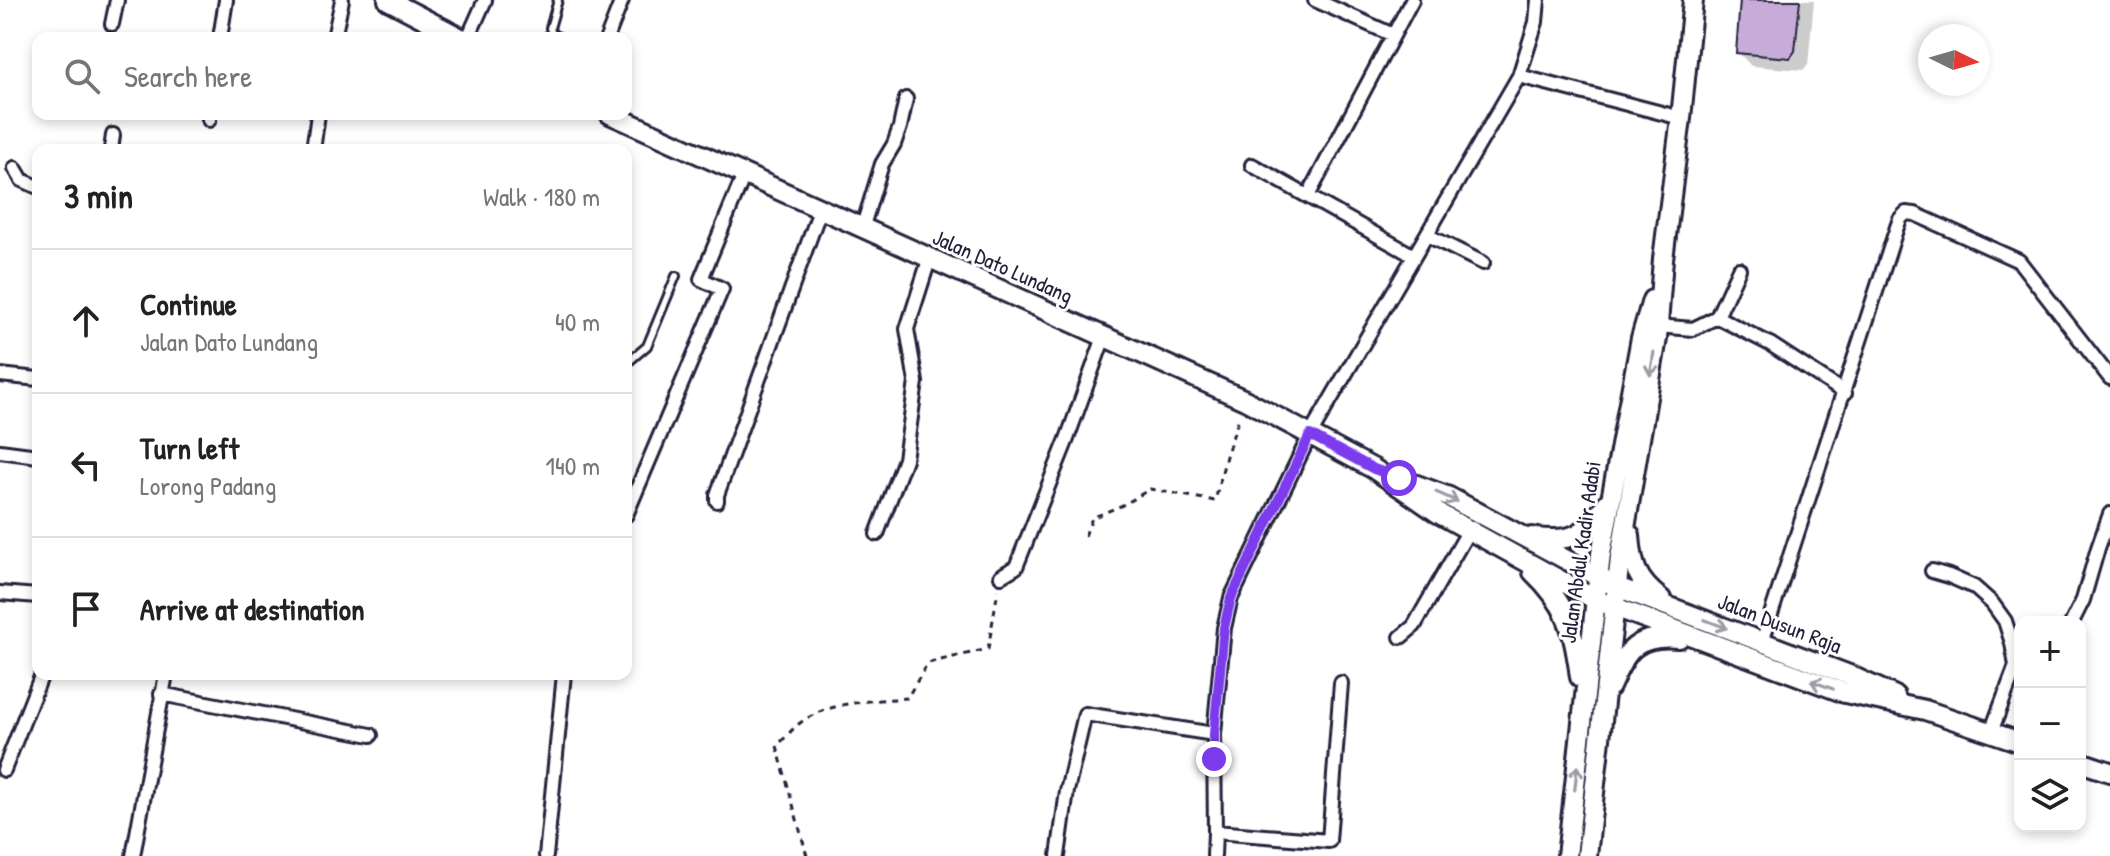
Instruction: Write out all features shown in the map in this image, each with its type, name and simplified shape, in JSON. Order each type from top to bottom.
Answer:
[{"type":"main road","points":[[388,0],[449,32]]},
{"type":"main road","name":"Jalan Abdul Kadir Adabi","points":[[1567,856],[1598,578],[1620,499],[1657,326],[1693,0]]},
{"type":"main road","name":"Jalan Dato Lundang","points":[[623,120],[1245,400],[1374,469],[1438,513],[1614,608]]},
{"type":"main road","name":"Jalan Abdul Kadir Adabi","points":[[1587,856],[1617,587],[1620,499],[1641,338],[1663,259]]},
{"type":"main road","name":"Jalan Dato Lundang","points":[[1374,469],[1449,497],[1617,587]]},
{"type":"main road","points":[[1518,535],[1569,539],[1582,533],[1620,499]]},
{"type":"main road","points":[[1620,499],[1635,569],[1649,588],[1676,609]]},
{"type":"main road","points":[[1517,557],[1542,580],[1565,612],[1576,647],[1583,707]]},
{"type":"main road","name":"Jalan Dusun Raja","points":[[1617,587],[1849,675],[1925,710],[2014,740]]},
{"type":"main road","name":"Jalan Dusun Raja","points":[[1614,608],[1845,693],[1925,710]]},
{"type":"main road","points":[[1605,698],[1623,660],[1634,646],[1649,638],[1697,639]]},
{"type":"main road","points":[[2086,764],[2110,772]]},
{"type":"street","points":[[112,24],[117,0]]},
{"type":"street","points":[[221,32],[226,0]]},
{"type":"street","points":[[335,32],[342,0]]},
{"type":"street","points":[[471,32],[485,0]]},
{"type":"street","points":[[609,32],[622,0]]},
{"type":"street","points":[[1315,0],[1393,35]]},
{"type":"street","points":[[1308,196],[1412,0]]},
{"type":"street","points":[[1214,856],[1214,734],[1224,628],[1231,598],[1310,435],[1519,76],[1536,22],[1538,0]]},
{"type":"street","points":[[1519,76],[1681,118]]},
{"type":"street","points":[[862,229],[882,164],[900,127],[906,99]]},
{"type":"street","points":[[314,144],[317,120]]},
{"type":"street","points":[[112,144],[113,135]]},
{"type":"street","points":[[1252,165],[1414,256]]},
{"type":"street","points":[[15,168],[22,180],[32,184]]},
{"type":"street","points":[[632,501],[722,289],[701,279],[744,175]]},
{"type":"street","points":[[717,501],[820,210]]},
{"type":"street","points":[[1762,642],[1897,227],[1906,213],[1915,214],[2019,261],[2110,378]]},
{"type":"street","points":[[1427,235],[1483,263]]},
{"type":"street","points":[[877,534],[905,459],[916,382],[907,329],[929,260]]},
{"type":"street","points":[[1657,326],[1693,329],[1717,317],[1739,269]]},
{"type":"street","points":[[1717,317],[1770,344],[1845,393]]},
{"type":"street","points":[[1001,576],[1016,567],[1104,337]]},
{"type":"street","points":[[0,375],[32,378]]},
{"type":"street","points":[[0,451],[32,455]]},
{"type":"street","points":[[2075,616],[2110,514]]},
{"type":"street","points":[[1401,637],[1414,626],[1469,530]]},
{"type":"street","points":[[1932,571],[1974,587],[1992,603],[2005,621],[2014,650]]},
{"type":"street","points":[[0,593],[32,596]]},
{"type":"street","points":[[1991,732],[2014,675]]},
{"type":"street","points":[[4,770],[40,680]]},
{"type":"street","points":[[133,856],[164,680]]},
{"type":"street","points":[[546,856],[563,680]]},
{"type":"street","points":[[1215,832],[1329,841],[1341,683]]},
{"type":"street","points":[[161,694],[371,735]]},
{"type":"street","points":[[1058,856],[1067,791],[1085,714],[1214,734]]},
{"type":"lane","points":[[551,32],[558,0]]},
{"type":"lane","points":[[632,359],[647,346],[676,276]]},
{"type":"path","points":[[1085,536],[1092,518],[1150,489],[1215,501],[1245,400]]},
{"type":"path","points":[[807,856],[777,746],[800,723],[822,712],[851,703],[907,698],[928,663],[988,649],[1001,576]]},
{"type":"building","points":[[1740,0],[1800,0],[1795,51],[1790,58],[1736,53]]},
{"type":"route","points":[[1214,759],[1224,628],[1231,598],[1310,435],[1374,469],[1399,478]]}]
